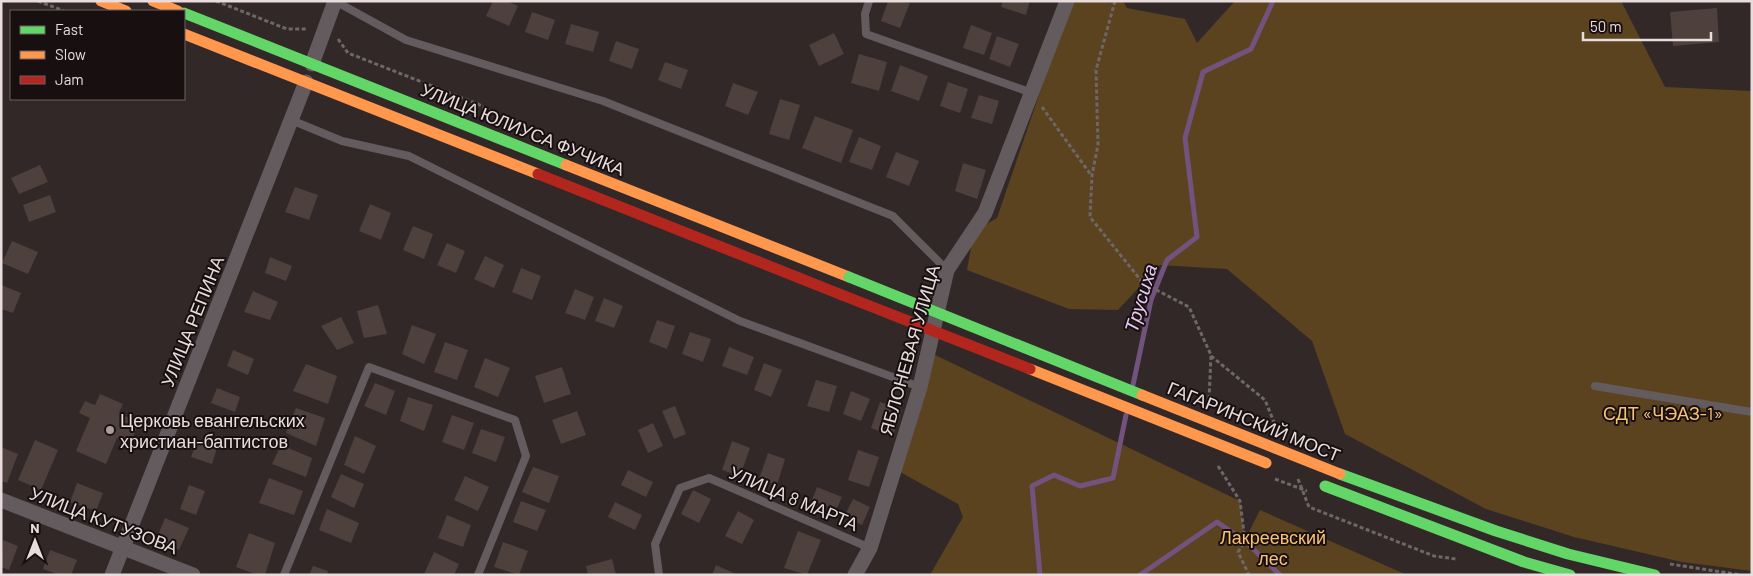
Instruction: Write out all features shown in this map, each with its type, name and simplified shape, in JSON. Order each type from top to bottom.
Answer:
[{"type":"main road","points":[[101,1],[124,10]]},
{"type":"main road","points":[[153,1],[176,10]]},
{"type":"main road","name":"УЛИЦА ЮЛИУСА ФУЧИКА","points":[[185,13],[849,277]]},
{"type":"main road","name":"УЛИЦА ЮЛИУСА ФУЧИКА","points":[[185,34],[842,295]]},
{"type":"main road","name":"ГАГАРИНСКИЙ МОСТ","points":[[849,277],[1339,474],[1496,532],[1568,554],[1655,575]]},
{"type":"main road","name":"ГАГАРИНСКИЙ МОСТ","points":[[842,295],[1278,468]]},
{"type":"main road","name":"ГАГАРИНСКИЙ МОСТ","points":[[1315,482],[1524,562],[1570,575]]},
{"type":"street","points":[[312,64],[335,1]]},
{"type":"street","name":"ЯБЛОНЕВАЯ УЛИЦА","points":[[855,575],[870,548],[920,387],[947,270],[985,212],[1067,1]]},
{"type":"street","name":"УЛИЦА РЕПИНА","points":[[112,575],[306,82]]},
{"type":"street","name":"УЛИЦА КУТУЗОВА","points":[[1,500],[193,575]]},
{"type":"lane","points":[[335,1],[406,40],[603,101],[893,216],[947,270]]},
{"type":"lane","points":[[869,1],[865,14],[866,34],[1032,93]]},
{"type":"lane","points":[[291,120],[342,141],[409,156],[740,321],[920,387]]},
{"type":"lane","points":[[284,575],[369,367],[515,420],[526,456],[478,575]]},
{"type":"lane","points":[[1595,386],[1752,412]]},
{"type":"lane","name":"УЛИЦА 8 МАРТА","points":[[659,575],[655,544],[680,488],[709,478],[870,548]]},
{"type":"path","points":[[38,1],[61,10]]},
{"type":"path","points":[[216,1],[287,28],[307,29]]},
{"type":"path","points":[[1115,1],[1096,70],[1098,145],[1092,175],[1090,217],[1144,283],[1189,307]]},
{"type":"path","points":[[1032,93],[1092,175]]},
{"type":"path","points":[[1240,501],[1244,541],[1238,552],[1249,575]]},
{"type":"green space","name":"СДТ «ЧЭАЗ-1»","points":[[1071,1],[1123,1],[1127,8],[1185,19],[1197,43],[1235,1],[1621,1],[1665,87],[1752,91],[1752,571],[1682,562],[1574,537],[1486,509],[1345,434],[1312,341],[1227,269],[1160,265],[1118,310],[1069,309],[967,270],[974,231],[997,218]]},
{"type":"green space","name":"Лакреевский лес","points":[[931,353],[1240,501],[1245,540],[1260,510],[1407,575],[930,575],[963,517],[958,504],[900,472]]},
{"type":"building","points":[[493,1],[507,1],[518,6],[509,26],[486,16]]},
{"type":"building","points":[[888,1],[910,3],[900,28],[881,21]]},
{"type":"building","points":[[1003,1],[1030,1],[1026,15],[1001,7]]},
{"type":"building","points":[[1717,8],[1719,42],[1673,46],[1670,12]]},
{"type":"building","points":[[532,12],[555,20],[548,40],[525,32]]},
{"type":"building","points":[[571,24],[599,32],[593,52],[565,44]]},
{"type":"building","points":[[971,25],[992,33],[984,55],[963,48]]},
{"type":"building","points":[[834,33],[844,54],[819,66],[809,45]]},
{"type":"building","points":[[997,36],[1019,44],[1010,67],[989,59]]},
{"type":"building","points":[[616,41],[639,49],[632,69],[609,61]]},
{"type":"building","points":[[859,54],[887,62],[879,91],[851,83]]},
{"type":"building","points":[[665,62],[688,70],[681,89],[658,80]]},
{"type":"building","points":[[900,65],[928,76],[919,101],[891,91]]},
{"type":"building","points":[[948,82],[968,89],[960,113],[940,106]]},
{"type":"building","points":[[733,83],[758,92],[748,115],[725,106]]},
{"type":"building","points":[[979,95],[999,101],[992,124],[971,118]]},
{"type":"building","points":[[780,99],[800,105],[789,140],[769,134]]},
{"type":"building","points":[[815,116],[853,130],[841,163],[802,148]]},
{"type":"building","points":[[859,137],[881,146],[872,170],[849,162]]},
{"type":"building","points":[[896,152],[919,161],[909,186],[886,177]]},
{"type":"building","points":[[963,163],[986,170],[977,199],[955,191]]},
{"type":"building","points":[[40,165],[48,182],[19,194],[11,178]]},
{"type":"building","points":[[295,187],[318,195],[309,220],[285,212]]},
{"type":"building","points":[[50,195],[56,212],[29,222],[23,205]]},
{"type":"building","points":[[370,204],[391,213],[381,240],[359,231]]},
{"type":"building","points":[[413,226],[433,234],[424,259],[403,250]]},
{"type":"building","points":[[12,241],[38,252],[28,274],[2,263]]},
{"type":"building","points":[[447,243],[465,251],[456,273],[437,265]]},
{"type":"building","points":[[485,256],[504,265],[494,288],[474,279]]},
{"type":"building","points":[[270,257],[292,266],[286,281],[265,273]]},
{"type":"building","points":[[521,268],[541,276],[532,300],[512,292]]},
{"type":"building","points":[[1,285],[21,293],[13,313],[1,309]]},
{"type":"building","points":[[575,289],[594,297],[585,320],[565,313]]},
{"type":"building","points":[[253,291],[278,302],[270,320],[244,312]]},
{"type":"building","points":[[604,298],[623,306],[614,328],[595,321]]},
{"type":"building","points":[[378,305],[387,334],[364,338],[357,311]]},
{"type":"building","points":[[341,317],[354,343],[337,350],[321,326]]},
{"type":"building","points":[[657,320],[675,326],[667,349],[649,342]]},
{"type":"building","points":[[412,325],[436,334],[424,364],[402,354]]},
{"type":"building","points":[[690,332],[711,339],[703,362],[682,354]]},
{"type":"building","points":[[445,342],[468,350],[457,380],[434,372]]},
{"type":"building","points":[[729,347],[754,357],[747,375],[722,366]]},
{"type":"building","points":[[233,350],[254,359],[248,375],[227,366]]},
{"type":"building","points":[[485,358],[510,368],[498,397],[474,387]]},
{"type":"building","points":[[764,363],[782,370],[771,397],[754,390]]},
{"type":"building","points":[[306,364],[337,376],[328,404],[293,391]]},
{"type":"building","points":[[562,367],[571,394],[544,403],[535,376]]},
{"type":"building","points":[[816,380],[837,386],[829,412],[807,406]]},
{"type":"building","points":[[375,383],[395,391],[386,415],[364,406]]},
{"type":"building","points":[[217,388],[240,397],[235,412],[211,403]]},
{"type":"building","points":[[851,391],[870,399],[861,421],[843,414]]},
{"type":"building","name":"Церковь евангельских христиан-баптистов","points":[[100,394],[123,404],[119,413],[139,422],[130,444],[117,438],[106,464],[76,451],[90,418],[79,413],[85,401],[95,405]]},
{"type":"building","points":[[408,397],[433,405],[424,431],[400,421]]},
{"type":"building","points":[[880,402],[902,410],[893,436],[871,428]]},
{"type":"building","points":[[675,406],[686,434],[674,439],[662,411]]},
{"type":"building","points":[[296,408],[325,418],[316,446],[286,433]]},
{"type":"building","points":[[577,411],[586,435],[561,444],[552,420]]},
{"type":"building","points":[[452,415],[474,423],[464,450],[442,442]]},
{"type":"building","points":[[653,423],[663,446],[648,453],[638,430]]},
{"type":"building","points":[[481,429],[505,437],[496,462],[472,453]]},
{"type":"building","points":[[355,436],[376,446],[364,474],[344,465]]},
{"type":"building","points":[[35,440],[58,450],[41,490],[18,480]]},
{"type":"building","points":[[197,441],[217,448],[212,464],[191,457]]},
{"type":"building","points":[[732,441],[750,448],[740,476],[722,470]]},
{"type":"building","points":[[281,445],[312,458],[306,477],[272,464]]},
{"type":"building","points":[[1,447],[18,454],[7,483],[1,481]]},
{"type":"building","points":[[858,450],[879,457],[869,487],[848,480]]},
{"type":"building","points":[[768,453],[785,459],[777,485],[759,479]]},
{"type":"building","points":[[533,467],[559,476],[549,503],[522,492]]},
{"type":"building","points":[[628,470],[653,482],[646,497],[621,485]]},
{"type":"building","points":[[341,474],[364,484],[354,508],[331,497]]},
{"type":"building","points":[[465,476],[489,487],[478,511],[454,500]]},
{"type":"building","points":[[269,478],[303,491],[294,515],[259,503]]},
{"type":"building","points":[[77,483],[103,493],[96,511],[70,502]]},
{"type":"building","points":[[189,485],[205,491],[196,515],[180,509]]},
{"type":"building","points":[[817,487],[842,497],[836,510],[812,500]]},
{"type":"building","points":[[693,490],[711,499],[699,523],[681,514]]},
{"type":"building","points":[[853,499],[870,507],[862,525],[844,517]]},
{"type":"building","points":[[521,501],[546,510],[537,531],[513,522]]},
{"type":"building","points":[[615,502],[642,515],[635,530],[608,517]]},
{"type":"building","points":[[327,509],[359,523],[351,543],[319,530]]},
{"type":"building","points":[[738,511],[754,520],[742,544],[725,536]]},
{"type":"building","points":[[447,515],[471,525],[463,547],[438,538]]},
{"type":"building","points":[[165,518],[189,528],[179,550],[156,540]]},
{"type":"building","points":[[798,531],[821,540],[807,575],[784,568]]},
{"type":"building","points":[[249,533],[275,543],[265,575],[257,575],[236,567]]},
{"type":"building","points":[[3,540],[18,546],[9,570],[1,567]]},
{"type":"building","points":[[503,542],[528,551],[519,575],[494,567]]},
{"type":"building","points":[[50,550],[77,560],[71,575],[59,575],[43,569]]},
{"type":"building","points":[[434,552],[459,564],[454,575],[424,574]]},
{"type":"building","points":[[612,559],[616,575],[588,575],[586,566]]},
{"type":"building","points":[[716,565],[738,575],[712,575]]},
{"type":"building","points":[[313,566],[328,571],[327,575],[309,575]]},
{"type":"waterway","name":"Трусиха","points":[[1133,385],[1151,300],[1167,260],[1197,237],[1185,138],[1203,72],[1251,49],[1273,1]]},
{"type":"waterway","name":"Трусиха","points":[[1040,575],[1032,486],[1054,475],[1080,486],[1113,478],[1126,415]]},
{"type":"waterway","points":[[1140,575],[1217,522],[1245,541],[1280,575]]},
{"type":"traffic: fast","points":[[185,13],[566,165]]},
{"type":"traffic: fast","points":[[849,277],[1142,395]]},
{"type":"traffic: fast","points":[[1340,474],[1496,531],[1568,554],[1655,575]]},
{"type":"traffic: fast","points":[[1325,486],[1524,562],[1570,575]]},
{"type":"traffic: slow","points":[[101,1],[124,10]]},
{"type":"traffic: slow","points":[[153,1],[176,10]]},
{"type":"traffic: slow","points":[[185,34],[538,174]]},
{"type":"traffic: slow","points":[[566,165],[849,277]]},
{"type":"traffic: slow","points":[[1030,369],[1266,463]]},
{"type":"traffic: slow","points":[[1142,395],[1340,474]]},
{"type":"traffic: jam","points":[[538,174],[842,295]]},
{"type":"traffic: jam","points":[[842,295],[1030,369]]},
{"type":"place","name":"Церковь евангельских христиан-баптистов","points":[[110,430]]}]
